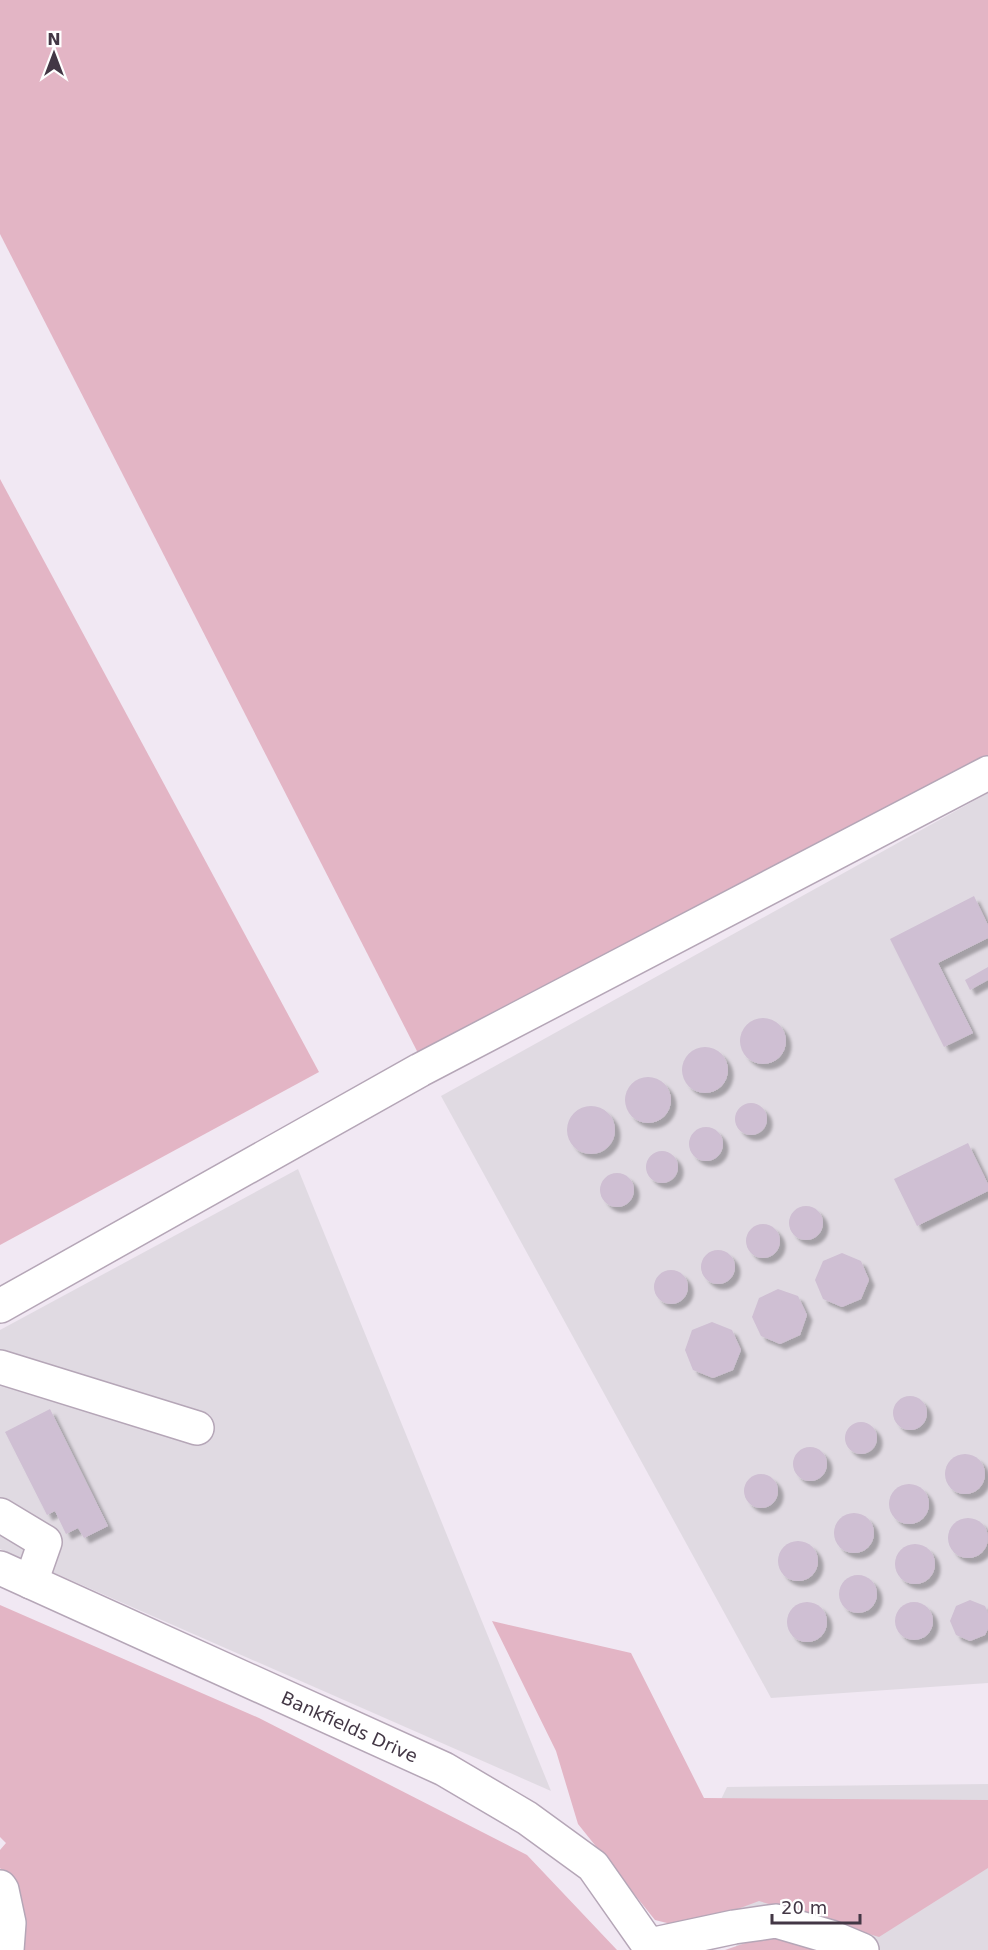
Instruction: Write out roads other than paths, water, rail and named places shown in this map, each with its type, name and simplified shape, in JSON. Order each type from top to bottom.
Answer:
[{"type":"street","points":[[0,1306],[420,1070],[988,773]]},
{"type":"street","points":[[0,1366],[197,1428]]},
{"type":"street","points":[[0,1515],[45,1542],[31,1582]]},
{"type":"street","name":"Bankfields Drive","points":[[0,1568],[444,1769],[527,1818],[593,1866],[651,1948]]},
{"type":"street","points":[[0,1887],[3,1890],[9,1923],[7,1950]]},
{"type":"street","points":[[651,1948],[734,1927],[776,1921],[831,1937],[862,1950]]}]
